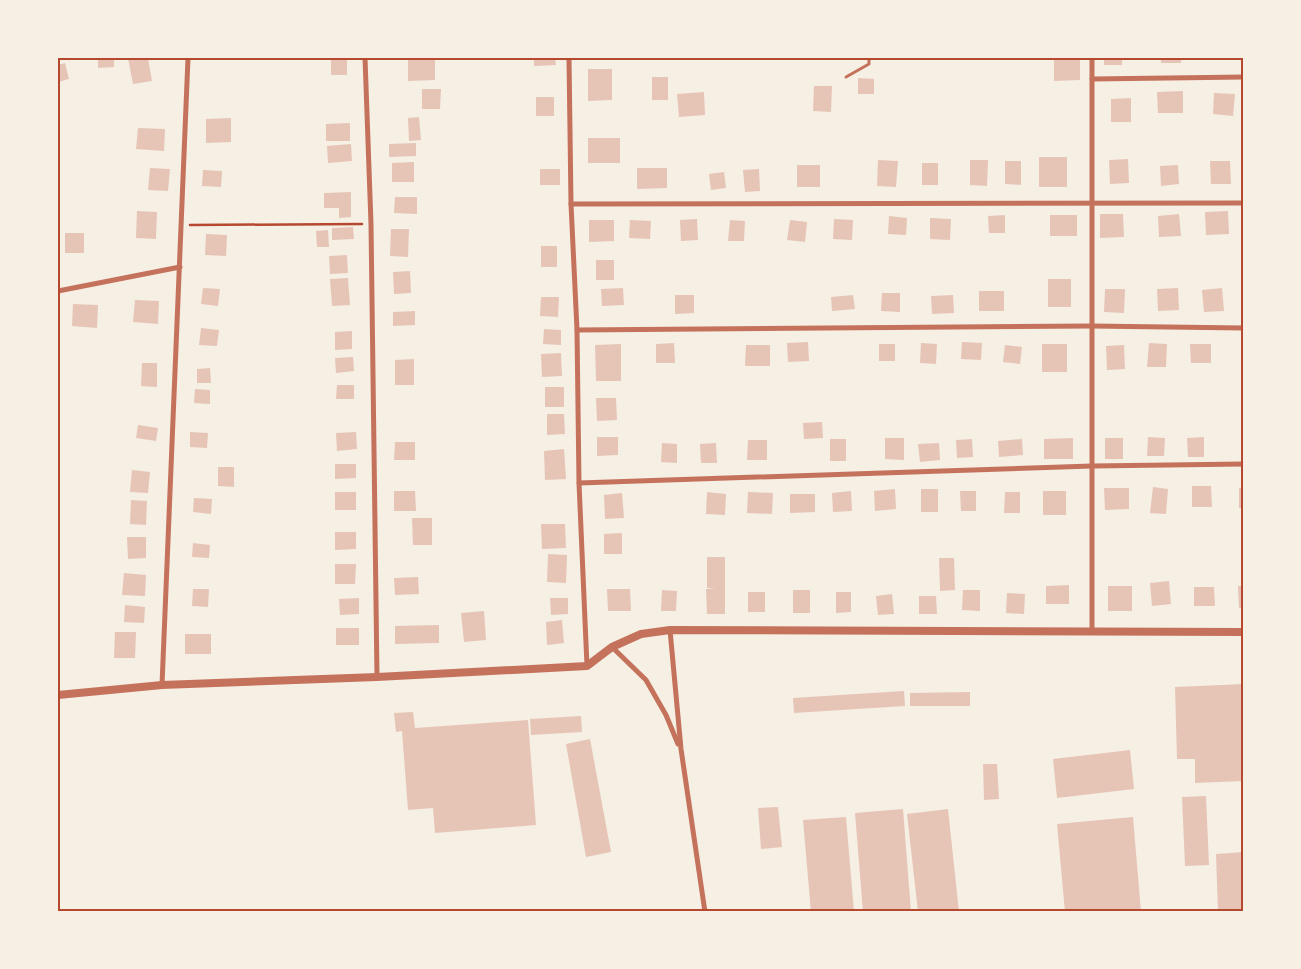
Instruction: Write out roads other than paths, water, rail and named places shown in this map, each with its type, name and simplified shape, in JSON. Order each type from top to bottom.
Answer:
[{"type":"street","points":[[162,685],[188,58]]},
{"type":"street","points":[[365,58],[371,224],[378,677]]},
{"type":"street","points":[[569,58],[571,204],[577,330],[578,483],[587,666]]},
{"type":"street","points":[[1092,58],[1092,631]]},
{"type":"street","points":[[1092,79],[1244,77]]},
{"type":"street","points":[[571,204],[1244,203]]},
{"type":"street","points":[[58,291],[180,267]]},
{"type":"street","points":[[577,330],[1092,326],[1244,328]]},
{"type":"street","points":[[578,483],[1092,466],[1244,464]]},
{"type":"street","points":[[58,695],[162,685],[378,677],[587,666],[612,647],[641,634],[670,630],[1244,632]]},
{"type":"street","points":[[670,630],[681,749],[705,912]]},
{"type":"street","points":[[612,647],[646,680],[666,715],[681,749]]},
{"type":"lane","points":[[846,77],[869,64],[869,58]]}]
